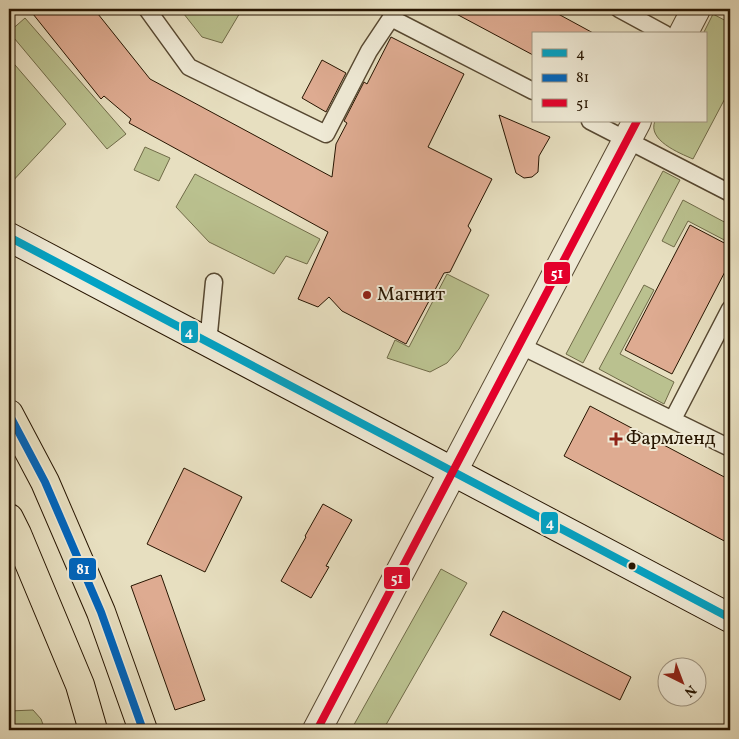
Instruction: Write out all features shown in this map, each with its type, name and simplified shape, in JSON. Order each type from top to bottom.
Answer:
[{"type":"main road","points":[[684,32],[696,9]]},
{"type":"main road","points":[[317,730],[632,131]]},
{"type":"main road","points":[[9,237],[730,618]]},
{"type":"main road","points":[[9,414],[45,482],[101,612],[144,730]]},
{"type":"main road","points":[[9,518],[80,685],[93,730]]},
{"type":"lane","points":[[146,9],[189,67],[326,134],[369,51],[391,18],[532,91]]},
{"type":"lane","points":[[619,9],[661,32]]},
{"type":"lane","points":[[594,122],[632,131],[730,194]]},
{"type":"lane","points":[[208,343],[214,282]]},
{"type":"lane","points":[[673,419],[730,309]]},
{"type":"lane","points":[[520,345],[730,448]]},
{"type":"green space","points":[[180,9],[238,9],[241,11],[222,43],[202,37]]},
{"type":"green space","points":[[713,14],[730,23],[730,89],[693,159],[666,145],[660,140],[654,128],[655,122],[706,122],[706,32],[704,32]]},
{"type":"green space","points":[[25,18],[126,134],[107,149],[9,32]]},
{"type":"green space","points":[[9,58],[66,124],[9,185],[9,105],[13,101],[9,95]]},
{"type":"green space","points":[[145,147],[170,158],[159,181],[134,170]]},
{"type":"green space","points":[[663,171],[680,180],[583,363],[566,354]]},
{"type":"green space","points":[[195,174],[320,239],[307,264],[286,256],[274,274],[209,242],[176,207]]},
{"type":"green space","points":[[683,200],[730,225],[730,243],[688,221],[674,247],[662,241]]},
{"type":"green space","points":[[447,274],[489,295],[459,349],[447,363],[430,372],[387,358],[395,340],[409,347]]},
{"type":"green space","points":[[644,285],[654,290],[620,354],[674,382],[664,404],[599,369]]},
{"type":"green space","points":[[441,569],[467,583],[383,730],[351,730]]},
{"type":"green space","points":[[33,710],[41,719],[45,730],[9,730],[9,711]]},
{"type":"building","points":[[29,9],[94,9],[150,79],[332,177],[336,144],[347,123],[344,121],[364,82],[367,84],[391,37],[464,74],[428,147],[492,179],[468,226],[471,230],[450,272],[444,273],[406,344],[342,311],[329,297],[318,307],[298,299],[328,232],[129,123],[131,119],[104,96],[101,99]]},
{"type":"building","points":[[447,9],[549,9],[591,32],[532,32],[532,54]]},
{"type":"building","points":[[322,60],[346,73],[326,112],[302,98]]},
{"type":"building","points":[[499,115],[550,137],[539,156],[538,172],[532,177],[524,178],[516,173]]},
{"type":"building","points":[[690,225],[730,246],[730,262],[672,374],[625,350]]},
{"type":"building","points":[[590,406],[730,480],[730,544],[564,456]]},
{"type":"building","points":[[184,468],[242,497],[205,572],[147,544]]},
{"type":"building","points":[[323,504],[352,520],[326,566],[329,567],[311,598],[281,581]]},
{"type":"building","points":[[161,575],[205,700],[175,710],[131,586]]},
{"type":"building","points":[[503,611],[631,677],[620,700],[490,635]]},
{"type":"transit line","name":"51","points":[[317,730],[636,122]]},
{"type":"transit line","name":"4","points":[[9,237],[730,618]]},
{"type":"transit line","name":"81","points":[[9,414],[45,482],[101,612],[143,730]]},
{"type":"place","name":"Магнит","points":[[367,295]]},
{"type":"place","name":"Фармленд","points":[[616,439]]}]
